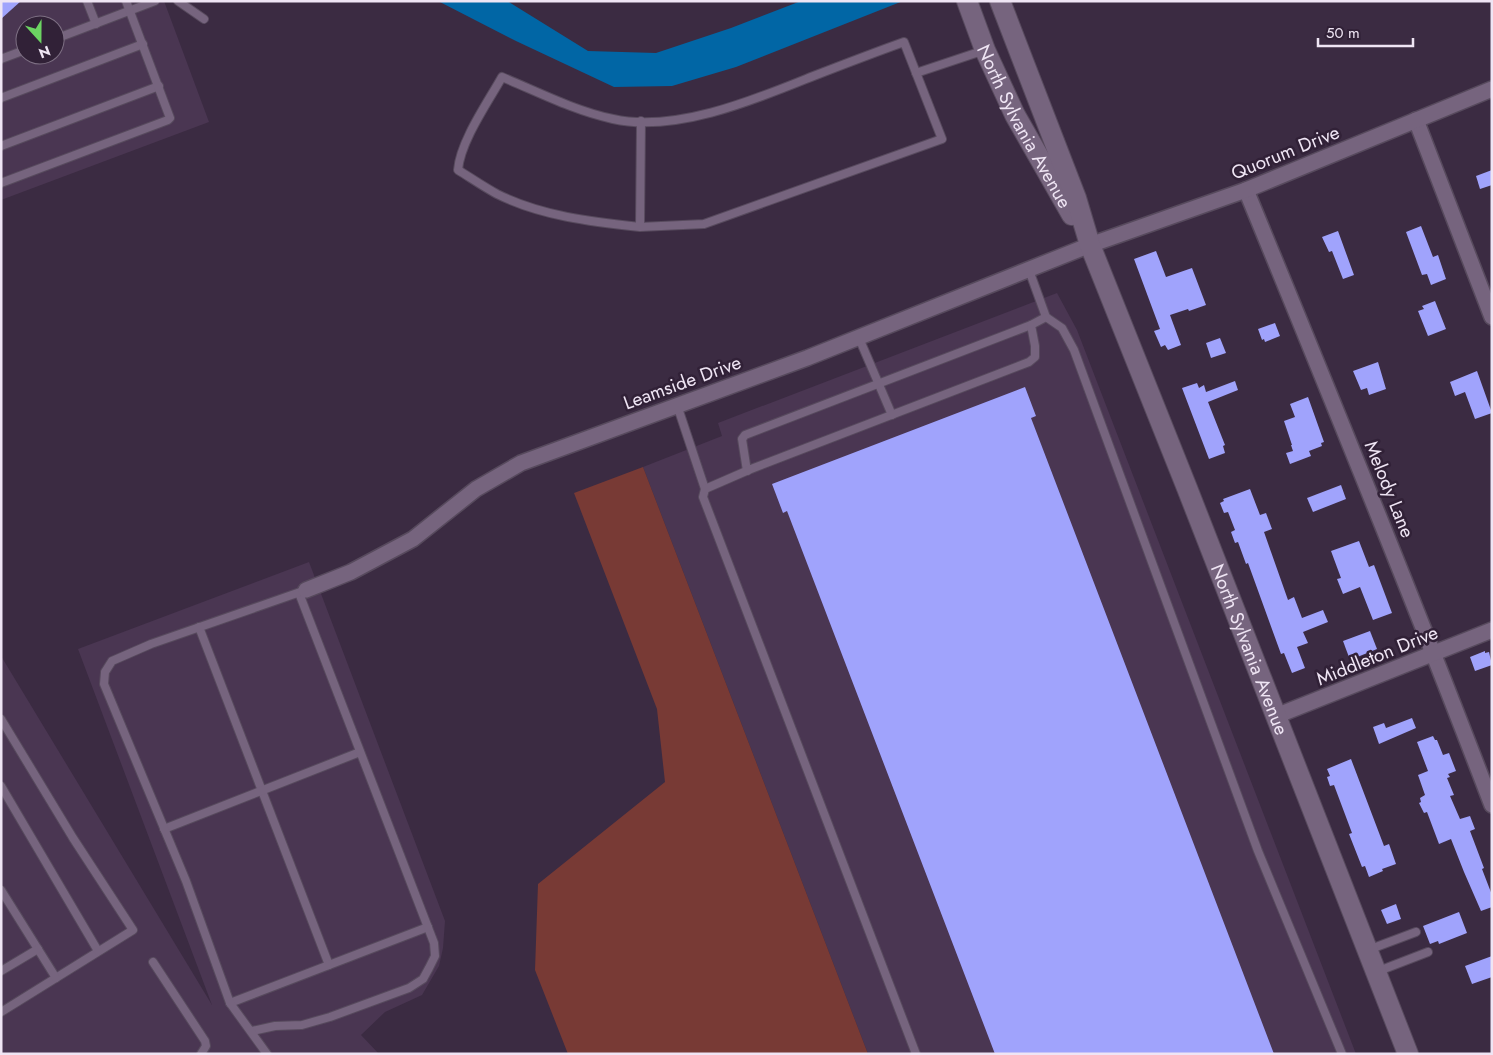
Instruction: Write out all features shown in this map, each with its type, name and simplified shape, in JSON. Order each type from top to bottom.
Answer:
[{"type":"street","name":"North Sylvania Avenue","points":[[1000,1],[1076,198],[1090,245],[1408,1054]]},
{"type":"street","name":"North Sylvania Avenue","points":[[967,3],[985,50],[1015,115],[1090,245]]},
{"type":"street","points":[[985,50],[1015,37]]},
{"type":"street","name":"Quorum Drive","points":[[1090,245],[1246,190],[1492,89]]},
{"type":"street","points":[[1416,120],[1492,317]]},
{"type":"street","name":"Melody Lane","points":[[1246,190],[1434,654],[1492,804]]},
{"type":"street","name":"Leamside Drive","points":[[302,591],[351,572],[413,539],[476,489],[522,463],[807,358],[1090,245]]},
{"type":"street","name":"Middleton Drive","points":[[1276,716],[1492,630]]},
{"type":"lane","points":[[87,1],[96,24]]},
{"type":"lane","points":[[1,183],[168,120],[170,116],[126,1]]},
{"type":"lane","points":[[65,35],[154,1]]},
{"type":"lane","points":[[178,1],[204,19]]},
{"type":"lane","points":[[904,42],[916,73],[942,139],[704,224],[640,227],[592,222],[533,208],[498,194],[458,170],[458,163],[468,139],[502,77],[613,119],[658,123],[698,116],[768,94],[904,42]]},
{"type":"lane","points":[[1,98],[143,44]]},
{"type":"lane","points":[[916,73],[985,50]]},
{"type":"lane","points":[[1,59],[15,54]]},
{"type":"lane","points":[[1,146],[159,86]]},
{"type":"lane","points":[[640,227],[641,121]]},
{"type":"lane","points":[[1029,270],[1046,318],[1062,328],[1074,350],[1258,851],[1342,1054]]},
{"type":"lane","points":[[746,471],[742,439],[746,434],[1046,318]]},
{"type":"lane","points":[[705,490],[746,471],[1029,362],[1035,357],[1031,325]]},
{"type":"lane","points":[[859,338],[892,415]]},
{"type":"lane","points":[[677,405],[705,490],[703,497],[705,504],[916,1054]]},
{"type":"lane","points":[[252,1031],[275,1026],[302,1025],[330,1017],[409,988],[423,978],[434,956],[434,944],[428,927],[360,752],[302,591],[151,644],[112,661],[105,672],[104,684],[186,881],[230,1003],[267,1054]]},
{"type":"lane","points":[[199,627],[329,965]]},
{"type":"lane","points":[[1,719],[73,838],[133,930],[1,1012]]},
{"type":"lane","points":[[164,829],[360,752]]},
{"type":"lane","points":[[1,786],[98,951]]},
{"type":"lane","points":[[1,890],[56,978]]},
{"type":"lane","points":[[230,1003],[428,927]]},
{"type":"lane","points":[[1367,950],[1416,932]]},
{"type":"lane","points":[[1,971],[38,949]]},
{"type":"lane","points":[[1376,972],[1428,952]]},
{"type":"lane","points":[[153,962],[205,1041],[206,1046],[201,1054]]},
{"type":"shaded area","points":[[1,1],[164,1],[209,122],[1,200]]},
{"type":"shaded area","points":[[1057,293],[1077,330],[1356,1054],[868,1054],[643,467],[722,436],[718,423]]},
{"type":"shaded area","points":[[643,467],[868,1054],[568,1054],[535,970],[538,884],[665,782],[657,709],[574,493]]},
{"type":"shaded area","points":[[309,562],[445,921],[443,948],[439,966],[422,995],[385,1012],[361,1035],[379,1054],[1,1054],[1,656],[212,1005],[78,649]]},
{"type":"water","points":[[438,1],[507,1],[588,51],[656,53],[731,28],[801,1],[903,1],[736,67],[672,86],[614,87],[516,41]]},
{"type":"building","points":[[1,1],[21,1],[1,19]]},
{"type":"building","points":[[1492,170],[1492,185],[1480,189],[1476,176]]},
{"type":"building","points":[[1421,226],[1433,257],[1438,255],[1446,279],[1431,285],[1427,274],[1422,275],[1406,232]]},
{"type":"building","points":[[1338,231],[1354,275],[1343,279],[1332,251],[1329,252],[1322,237]]},
{"type":"building","points":[[1156,251],[1166,277],[1192,268],[1206,305],[1170,315],[1181,345],[1168,350],[1165,345],[1161,347],[1154,331],[1160,329],[1134,259]]},
{"type":"building","points":[[1435,301],[1446,329],[1428,336],[1418,311],[1424,309],[1422,306]]},
{"type":"building","points":[[1275,323],[1280,336],[1265,342],[1264,339],[1262,340],[1258,329]]},
{"type":"building","points":[[1220,338],[1226,353],[1211,358],[1206,343]]},
{"type":"building","points":[[1378,362],[1386,389],[1369,395],[1367,388],[1361,390],[1353,371]]},
{"type":"building","points":[[1477,371],[1492,413],[1475,419],[1465,392],[1455,396],[1450,382]]},
{"type":"building","points":[[1235,381],[1238,390],[1208,402],[1225,445],[1223,446],[1225,453],[1209,459],[1182,388],[1197,383],[1199,388],[1204,385],[1206,392]]},
{"type":"building","points":[[1025,387],[1036,416],[1031,418],[1274,1054],[995,1054],[787,511],[783,513],[772,484]]},
{"type":"building","points":[[1308,397],[1324,442],[1321,443],[1322,446],[1309,451],[1311,456],[1290,464],[1286,453],[1293,451],[1284,421],[1295,417],[1290,404]]},
{"type":"building","points":[[1341,485],[1346,499],[1313,512],[1307,498]]},
{"type":"building","points":[[1250,489],[1260,515],[1266,513],[1272,529],[1264,532],[1288,600],[1294,597],[1302,618],[1323,610],[1328,622],[1303,632],[1308,643],[1297,647],[1305,668],[1292,673],[1284,653],[1281,654],[1248,563],[1246,564],[1238,542],[1235,543],[1231,532],[1235,530],[1228,512],[1224,513],[1220,503],[1224,501],[1223,499]]},
{"type":"building","points":[[1359,541],[1369,567],[1374,565],[1392,613],[1373,620],[1360,587],[1343,594],[1337,579],[1341,578],[1331,551]]},
{"type":"building","points":[[1370,631],[1377,649],[1350,660],[1343,641]]},
{"type":"building","points":[[1485,651],[1485,653],[1489,652],[1492,665],[1475,671],[1470,657]]},
{"type":"building","points":[[1412,718],[1416,728],[1379,744],[1373,727],[1384,723],[1386,728]]},
{"type":"building","points":[[1433,736],[1437,740],[1443,755],[1449,753],[1456,771],[1448,774],[1450,777],[1447,778],[1454,795],[1450,796],[1460,819],[1470,816],[1475,829],[1470,831],[1492,895],[1492,907],[1481,911],[1451,839],[1439,844],[1427,812],[1424,813],[1419,803],[1421,802],[1420,798],[1425,795],[1418,775],[1428,771],[1417,742]]},
{"type":"building","points":[[1351,759],[1384,846],[1389,844],[1396,864],[1382,869],[1383,871],[1369,877],[1365,866],[1362,867],[1349,834],[1352,833],[1334,785],[1330,786],[1327,777],[1330,776],[1327,769]]},
{"type":"building","points":[[1396,904],[1401,919],[1387,924],[1381,910]]},
{"type":"building","points":[[1459,912],[1467,933],[1439,944],[1438,941],[1430,944],[1423,926]]},
{"type":"building","points":[[1492,956],[1492,977],[1472,984],[1465,966]]}]
